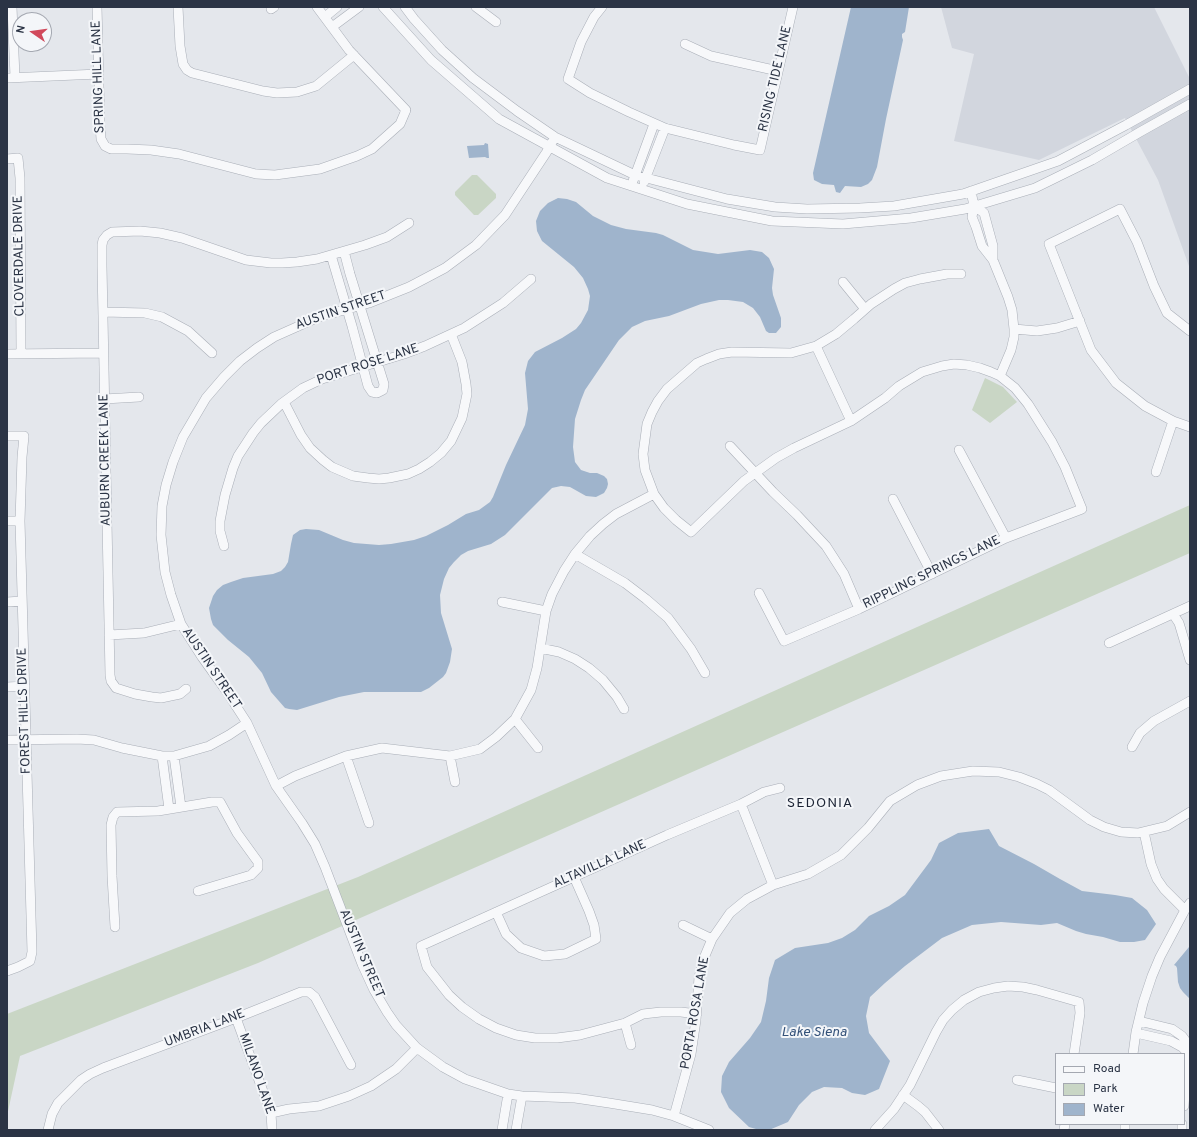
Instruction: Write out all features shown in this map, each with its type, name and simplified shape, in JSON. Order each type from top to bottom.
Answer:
[{"type":"street","points":[[12,7],[11,77],[99,74]]},
{"type":"street","name":"SPRING HILL LANE","points":[[97,7],[102,139],[105,146],[111,149],[127,148],[179,154],[256,174],[275,175],[320,169],[357,156],[372,149],[400,124],[406,110],[354,55]]},
{"type":"street","points":[[178,7],[180,46],[183,64],[187,70],[192,73],[277,93],[297,92],[316,86],[354,55],[317,7]]},
{"type":"street","points":[[325,17],[337,7]]},
{"type":"street","points":[[332,27],[359,7]]},
{"type":"street","points":[[383,7],[431,60],[499,120],[607,178],[687,204],[772,221],[843,224],[911,218],[965,209],[1035,188],[1092,160],[1190,104]]},
{"type":"street","points":[[405,7],[442,50],[473,78],[555,137],[635,175],[727,199],[775,207],[807,209],[894,206],[963,194],[1058,161],[1134,121],[1190,89]]},
{"type":"street","points":[[476,7],[496,22]]},
{"type":"street","points":[[602,7],[594,17],[581,42],[568,79],[590,93],[665,128],[641,189]]},
{"type":"street","name":"RISING TIDE LANE","points":[[665,128],[760,150],[793,7]]},
{"type":"street","points":[[685,44],[711,56],[778,71]]},
{"type":"street","points":[[1134,121],[1140,132]]},
{"type":"street","points":[[631,186],[654,124]]},
{"type":"street","name":"AUSTIN STREET","points":[[555,137],[506,215],[476,245],[445,268],[410,288],[295,326],[257,348],[240,361],[224,377],[206,398],[183,437],[166,485],[162,506],[161,535],[165,572],[180,624],[247,723],[276,786],[315,844],[362,964],[374,990],[390,1016],[417,1048],[443,1067],[466,1079],[508,1094],[575,1098],[652,1110],[674,1116],[709,1130]]},
{"type":"street","name":"CLOVERDALE DRIVE","points":[[7,159],[18,158],[20,178],[21,354]]},
{"type":"street","points":[[961,274],[947,274],[920,279],[905,284],[882,296],[836,334],[816,346],[791,353],[744,352],[719,354],[697,363],[667,389],[658,401],[647,424],[644,438],[644,470],[654,494],[664,508],[676,520],[692,532],[744,481],[776,458],[851,421],[880,402],[905,382],[922,372],[954,364],[980,368],[1000,376],[1011,350],[1014,329],[1012,310],[993,260],[982,246],[972,217],[974,206],[971,191]]},
{"type":"street","points":[[1190,331],[1167,313],[1154,286],[1137,242],[1120,209],[1049,244],[1091,350],[1116,383],[1145,406],[1173,422],[1190,427]]},
{"type":"street","points":[[344,252],[384,384],[382,390],[377,393],[374,393],[370,389],[331,255],[387,237],[409,223]]},
{"type":"street","name":"AUBURN CREEK LANE","points":[[186,689],[180,694],[172,696],[152,697],[120,690],[113,686],[111,682],[104,399],[103,240],[112,232],[140,231],[160,233],[182,238],[246,260],[271,263],[297,262],[331,255]]},
{"type":"street","name":"PORT ROSE LANE","points":[[224,546],[220,531],[220,521],[229,480],[238,456],[253,433],[270,414],[303,388],[322,379],[425,346],[464,328],[492,310],[531,280]]},
{"type":"street","points":[[843,282],[866,309]]},
{"type":"street","points":[[103,312],[145,313],[162,317],[188,331],[212,352]]},
{"type":"street","points":[[1014,329],[1037,330],[1057,328],[1080,321]]},
{"type":"street","points":[[284,402],[301,435],[310,448],[332,467],[353,476],[374,479],[408,474],[430,462],[441,452],[451,441],[462,418],[466,384],[462,362],[452,334]]},
{"type":"street","points":[[816,346],[851,421]]},
{"type":"street","points":[[7,354],[104,353]]},
{"type":"street","name":"RIPPLING SPRINGS LANE","points":[[759,593],[784,641],[859,609],[1006,538],[1082,509],[1065,467],[1039,421],[1015,388],[1000,376]]},
{"type":"street","points":[[104,399],[139,397]]},
{"type":"street","points":[[1156,472],[1173,422]]},
{"type":"street","name":"FOREST HILLS DRIVE","points":[[7,436],[24,436],[20,521],[32,952],[30,961],[7,971]]},
{"type":"street","points":[[730,446],[826,546],[844,574],[859,609]]},
{"type":"street","points":[[959,450],[1006,538]]},
{"type":"street","points":[[276,786],[295,776],[346,756],[382,748],[450,756],[480,749],[496,737],[515,719],[531,690],[537,668],[546,611],[552,594],[575,554],[590,536],[603,524],[628,507],[654,494]]},
{"type":"street","points":[[893,499],[932,574]]},
{"type":"street","points":[[7,522],[20,521]]},
{"type":"street","points":[[575,554],[625,584],[646,599],[668,618],[691,649],[705,673]]},
{"type":"street","points":[[7,602],[22,601]]},
{"type":"street","points":[[502,602],[546,611]]},
{"type":"street","points":[[1109,643],[1190,606]]},
{"type":"street","points":[[1173,614],[1179,623],[1190,660]]},
{"type":"street","points":[[109,635],[144,633],[180,624]]},
{"type":"street","points":[[540,648],[559,652],[575,659],[589,668],[603,680],[617,697],[624,709]]},
{"type":"street","points":[[7,687],[25,686]]},
{"type":"street","points":[[1132,747],[1140,733],[1154,721],[1190,701]]},
{"type":"street","points":[[515,719],[538,748]]},
{"type":"street","points":[[7,740],[94,740],[122,748],[162,756],[174,756],[209,746],[247,723]]},
{"type":"street","points":[[162,756],[169,809]]},
{"type":"street","points":[[174,756],[181,807]]},
{"type":"street","points":[[346,756],[369,823]]},
{"type":"street","points":[[450,756],[455,782]]},
{"type":"street","name":"PORTA ROSA LANE","points":[[674,1116],[691,1054],[697,1014],[699,977],[704,958],[712,939],[730,913],[747,899],[773,885],[808,874],[841,855],[868,828],[890,801],[917,785],[941,776],[962,772],[999,772],[1019,777],[1049,790],[1090,820],[1104,827],[1121,832],[1138,833],[1166,826],[1190,812]]},
{"type":"street","name":"ALTAVILLA LANE","points":[[625,1023],[580,1035],[557,1038],[535,1038],[516,1035],[479,1019],[462,1007],[449,994],[427,967],[421,946],[667,834],[741,804],[764,792],[780,788]]},
{"type":"street","points":[[115,927],[111,825],[113,817],[117,812],[158,811],[220,802],[238,833],[258,862],[258,868],[251,875],[198,891]]},
{"type":"street","points":[[741,804],[773,885]]},
{"type":"street","points":[[1133,1053],[1143,1004],[1155,970],[1187,906],[1164,889],[1157,879],[1150,864],[1144,832]]},
{"type":"street","points":[[496,912],[506,934],[521,948],[544,956],[565,954],[596,939],[594,925],[574,877]]},
{"type":"street","points":[[683,925],[712,939]]},
{"type":"street","points":[[875,1130],[894,1109],[910,1085],[943,1020],[964,1000],[979,992],[1008,986],[1023,987],[1079,1002],[1080,1013],[1074,1053]]},
{"type":"street","name":"UMBRIA LANE","points":[[48,1130],[52,1114],[58,1103],[81,1080],[90,1074],[301,992],[309,992],[318,1002],[351,1064]]},
{"type":"street","points":[[631,1045],[625,1023],[643,1014],[680,1012],[697,1014]]},
{"type":"street","name":"MILANO LANE","points":[[236,1018],[271,1113],[272,1130]]},
{"type":"street","points":[[1139,1021],[1167,1027],[1176,1031],[1185,1040],[1189,1070],[1185,1099]]},
{"type":"street","points":[[1136,1033],[1171,1041],[1182,1047],[1187,1052]]},
{"type":"street","points":[[271,1113],[289,1109],[319,1106],[349,1096],[371,1086],[396,1069],[417,1048]]},
{"type":"street","points":[[1017,1080],[1055,1088]]},
{"type":"street","points":[[502,1130],[508,1094]]},
{"type":"street","points":[[903,1095],[925,1112],[939,1130]]},
{"type":"street","points":[[516,1130],[522,1096]]},
{"type":"shaded area","points":[[941,7],[1154,7],[1190,79],[1190,269],[1158,180],[1125,118],[1039,160],[954,141],[974,54],[952,48]]},
{"type":"green space","points":[[472,175],[477,175],[496,194],[496,198],[478,215],[474,215],[455,195],[455,192]]},
{"type":"green space","points":[[985,378],[1003,387],[1017,402],[990,423],[972,410]]},
{"type":"green space","points":[[1190,505],[1190,553],[258,963],[20,1056],[7,1116],[7,1014],[358,877]]},
{"type":"water","points":[[851,7],[909,7],[905,32],[902,34],[903,40],[877,167],[872,180],[868,184],[861,187],[845,186],[840,193],[836,192],[834,185],[822,184],[814,180],[813,173]]},
{"type":"water","points":[[485,143],[488,144],[489,158],[469,158],[467,146],[484,145]]},
{"type":"water","points":[[558,198],[576,202],[593,216],[611,225],[663,235],[693,250],[718,254],[750,250],[762,252],[769,258],[774,269],[772,288],[781,318],[781,327],[776,333],[769,333],[766,331],[760,317],[753,308],[743,302],[719,300],[701,304],[669,316],[645,321],[632,327],[619,340],[585,390],[575,419],[573,447],[575,462],[581,470],[604,476],[607,479],[607,488],[604,493],[596,497],[586,496],[570,487],[561,486],[552,488],[505,535],[491,544],[468,551],[454,562],[449,568],[444,579],[440,595],[441,613],[452,649],[450,662],[443,677],[429,688],[421,692],[364,692],[339,697],[297,710],[285,708],[271,692],[262,673],[249,657],[228,640],[213,625],[209,608],[213,596],[223,585],[231,582],[243,578],[273,574],[281,571],[288,562],[293,535],[300,530],[319,530],[354,543],[379,545],[391,544],[414,540],[426,536],[466,514],[479,510],[490,502],[525,425],[528,409],[525,373],[528,361],[535,352],[576,329],[588,310],[590,296],[583,278],[574,267],[542,241],[537,231],[536,221],[540,211],[548,203]]},
{"type":"water","name":"Lake Siena","points":[[989,829],[999,846],[1082,891],[1132,898],[1147,910],[1156,924],[1145,940],[1134,942],[1120,942],[1086,934],[1057,923],[1041,925],[1001,922],[972,925],[942,938],[905,966],[870,997],[866,1016],[869,1033],[890,1061],[879,1089],[865,1095],[852,1093],[842,1088],[824,1087],[812,1092],[799,1105],[788,1122],[769,1130],[749,1127],[729,1108],[721,1092],[722,1076],[729,1062],[750,1038],[761,1022],[769,978],[775,960],[795,948],[828,943],[842,938],[855,930],[869,916],[889,906],[905,895],[931,860],[939,843],[958,833]]},
{"type":"water","points":[[1189,947],[1190,999],[1180,988],[1177,968],[1174,965]]},
{"type":"district","name":"SEDONIA","points":[[820,804]]}]
